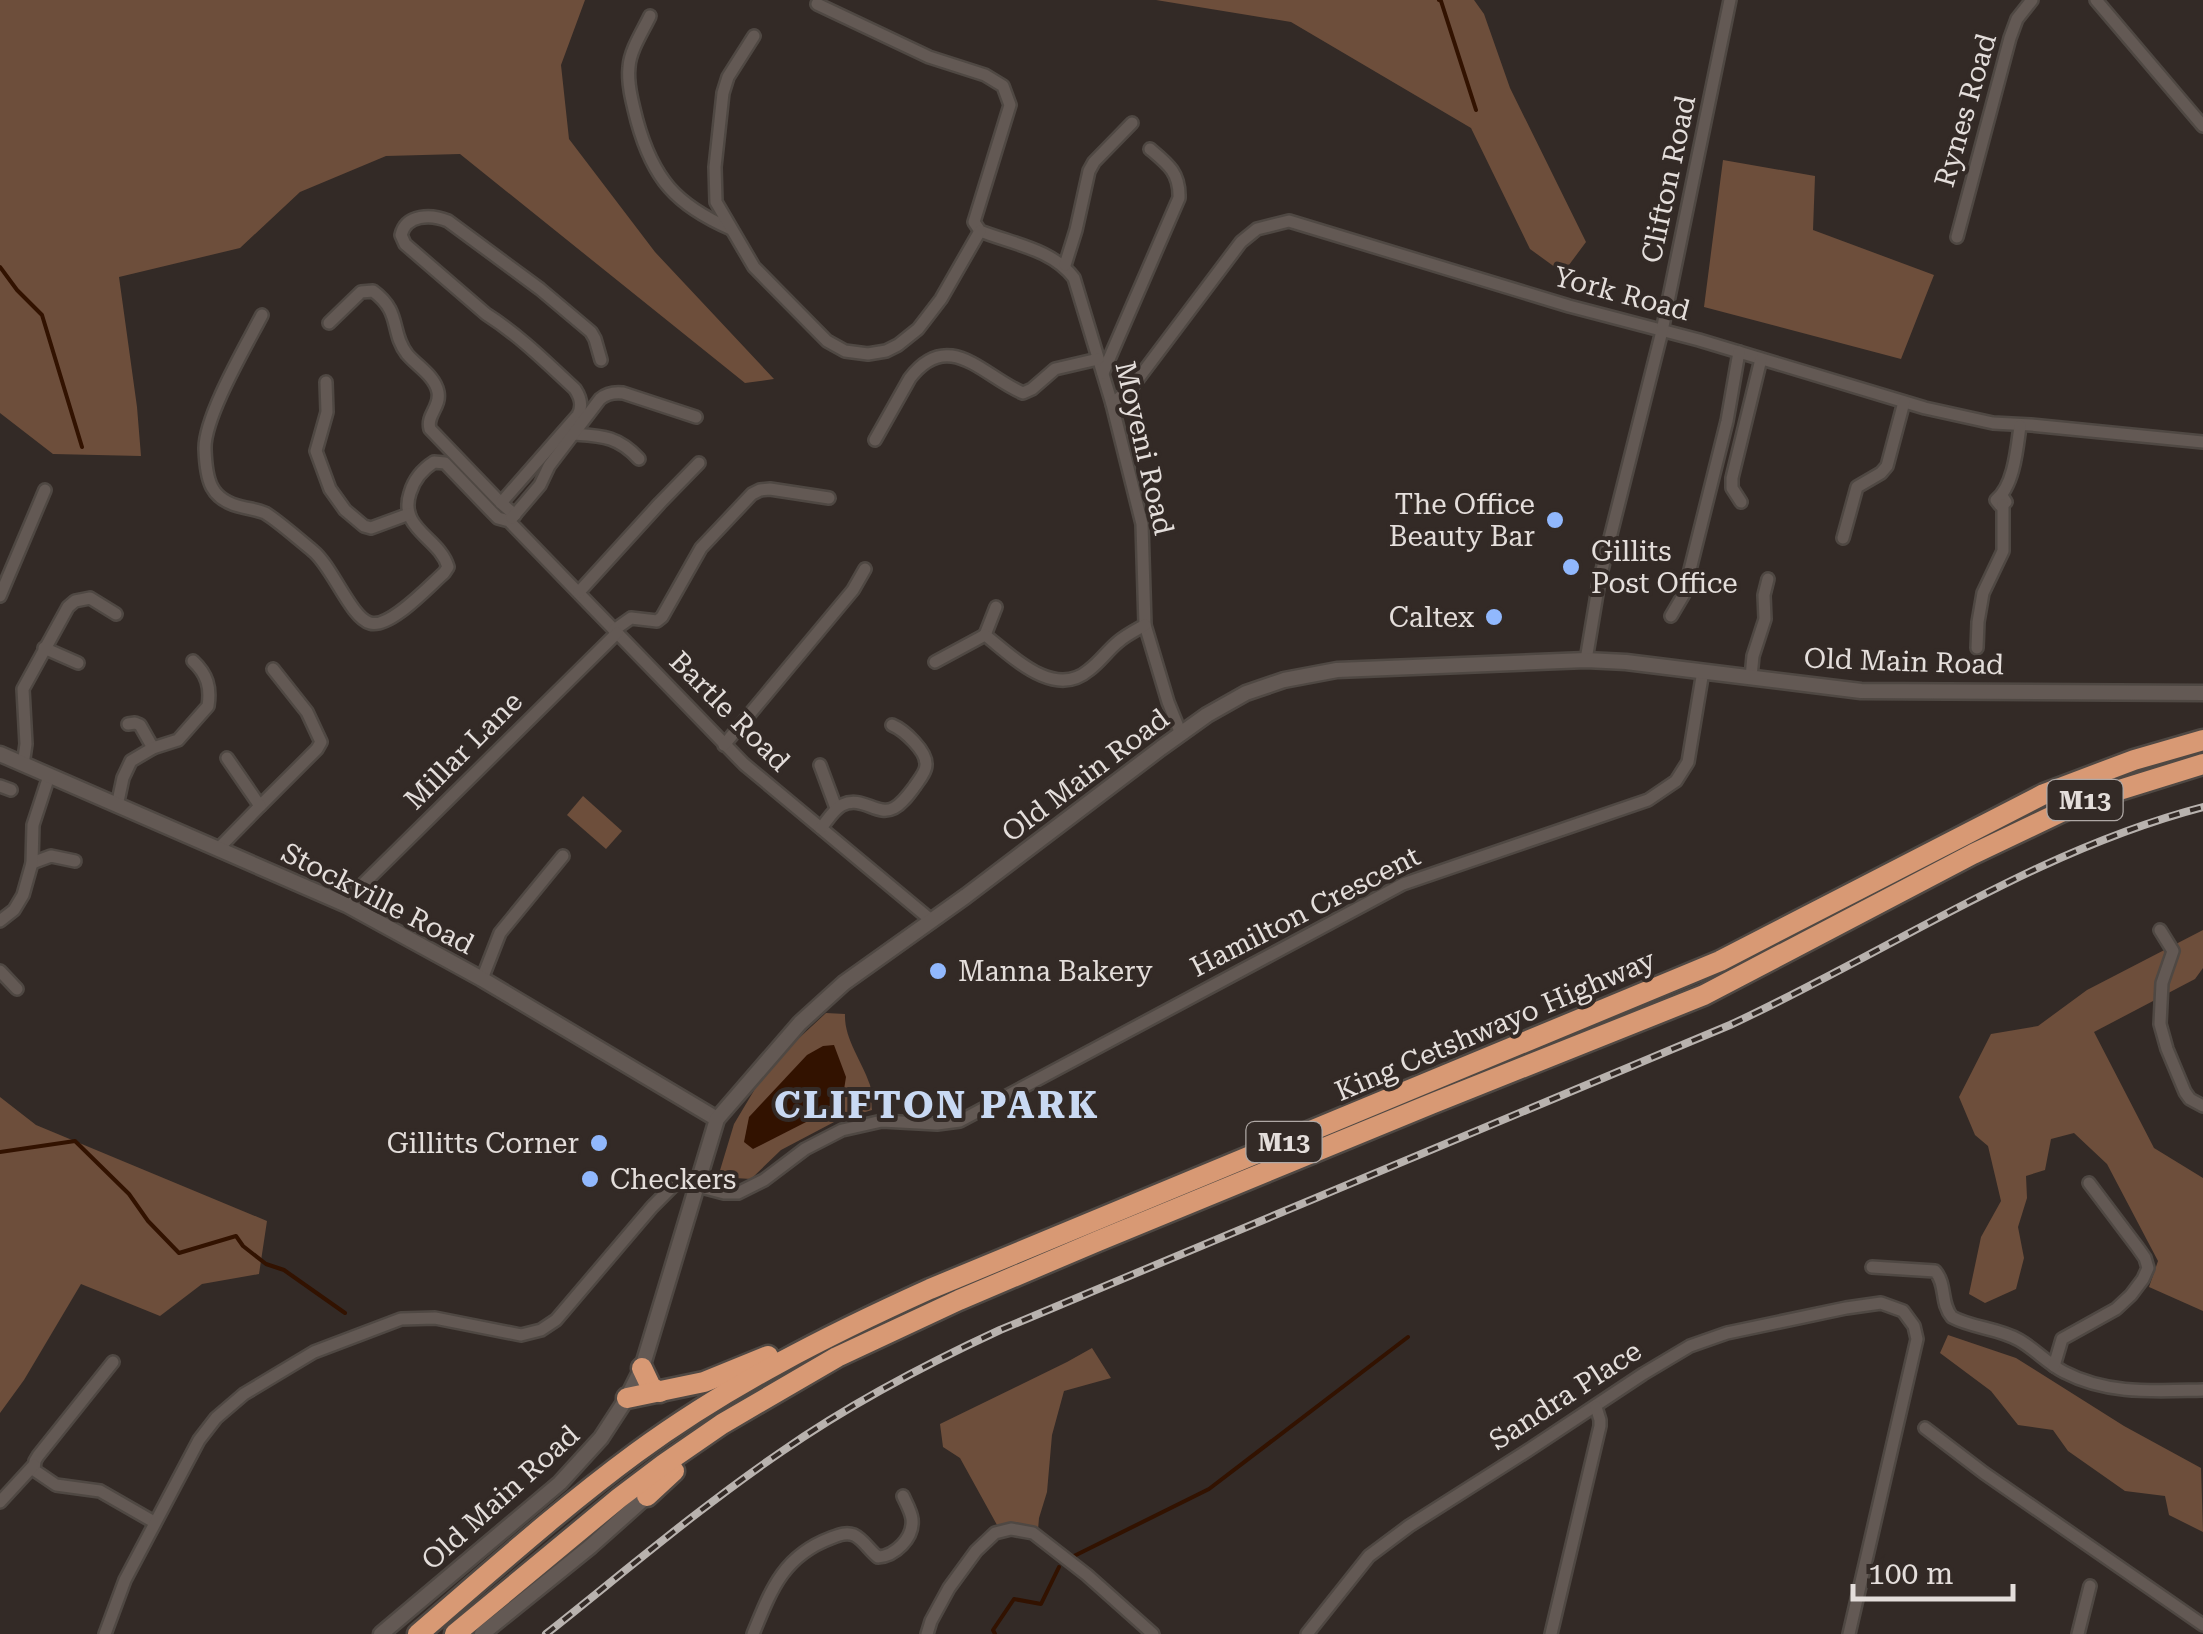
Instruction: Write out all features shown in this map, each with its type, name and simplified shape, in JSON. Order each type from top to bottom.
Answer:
[{"type":"highway","name":"King Cetshwayo Highway","points":[[418,1634],[638,1452],[756,1375],[841,1329],[1720,960],[2044,794],[2134,760],[2203,740]]},
{"type":"highway","name":"King Cetshwayo Highway","points":[[455,1634],[620,1498],[722,1424],[837,1357],[959,1300],[1704,994],[2063,810],[2116,789],[2203,764]]},
{"type":"highway","points":[[627,1398],[704,1382],[841,1329]]},
{"type":"highway","points":[[642,1368],[660,1392]]},
{"type":"highway","points":[[647,1496],[722,1424]]},
{"type":"street","name":"Clifton Road","points":[[1586,660],[1599,582],[1662,331],[1730,0]]},
{"type":"street","name":"Rynes Road","points":[[1957,237],[2010,38],[2032,0]]},
{"type":"street","points":[[2096,0],[2203,126]]},
{"type":"street","points":[[818,4],[929,57],[985,75],[1002,86],[1010,104],[973,220],[980,232],[1040,252],[1064,266],[1089,171],[1132,123]]},
{"type":"street","points":[[650,16],[628,66],[633,103],[649,158],[668,187],[691,210],[731,229]]},
{"type":"street","points":[[754,36],[728,77],[722,98],[714,196],[754,267],[827,341],[845,351],[868,354],[892,349],[918,329],[941,299],[980,232]]},
{"type":"street","points":[[1103,373],[1179,198],[1177,174],[1150,148]]},
{"type":"street","points":[[502,503],[578,415],[580,398],[520,337],[486,314],[406,244],[400,235],[403,227],[423,217],[448,221],[593,334],[601,360]]},
{"type":"street","name":"York Road","points":[[1112,404],[1132,387],[1241,242],[1256,229],[1284,221],[1948,414],[2020,426],[2203,442]]},
{"type":"street","name":"Moyeni Road","points":[[1064,266],[1074,278],[1112,404],[1142,524],[1145,624],[1181,734]]},
{"type":"street","points":[[329,322],[361,292],[373,291],[385,300],[404,348],[438,389],[438,401],[428,419],[430,430],[512,518]]},
{"type":"street","points":[[262,316],[206,435],[206,458],[214,493],[227,503],[267,514],[324,560],[358,615],[372,624],[393,617],[448,567],[443,555],[408,514],[414,483],[429,465],[438,461],[448,465],[498,518],[512,518],[540,486],[549,466],[600,399],[612,393],[635,397],[696,417]]},
{"type":"street","points":[[1671,616],[1684,594],[1727,421],[1739,352]]},
{"type":"street","points":[[875,440],[910,378],[933,359],[951,355],[964,358],[1023,393],[1055,368],[1098,359]]},
{"type":"street","points":[[1741,502],[1732,488],[1732,478],[1761,359]]},
{"type":"street","points":[[326,382],[327,412],[316,451],[330,489],[345,510],[364,526],[372,528],[408,514]]},
{"type":"street","points":[[1843,538],[1857,487],[1881,474],[1889,462],[1904,402]]},
{"type":"street","points":[[1977,648],[1983,593],[2002,551],[2002,500],[2020,426]]},
{"type":"street","points":[[572,434],[618,441],[639,459]]},
{"type":"street","points":[[579,592],[700,463]]},
{"type":"street","points":[[0,596],[45,490]]},
{"type":"street","points":[[616,632],[631,618],[657,621],[662,617],[701,548],[756,492],[770,490],[828,498]]},
{"type":"street","name":"Bartle Road","points":[[512,518],[724,745],[931,920]]},
{"type":"street","points":[[724,745],[853,590],[864,569]]},
{"type":"street","points":[[1751,677],[1753,656],[1765,620],[1768,579]]},
{"type":"street","points":[[24,765],[22,695],[68,607],[90,598],[116,614]]},
{"type":"street","points":[[936,662],[985,635],[996,607]]},
{"type":"street","points":[[985,635],[1029,668],[1050,679],[1066,681],[1085,674],[1124,636],[1145,624]]},
{"type":"street","name":"Millar Lane","points":[[346,905],[616,632]]},
{"type":"street","points":[[44,648],[78,664]]},
{"type":"street","name":"Old Main Road","points":[[380,1634],[560,1483],[601,1438],[642,1368],[718,1119],[774,1052],[844,983],[1228,702],[1309,674],[1337,670],[1586,660],[1861,691],[2203,693]]},
{"type":"street","points":[[117,806],[127,766],[135,757],[178,740],[208,706],[204,673],[193,662]]},
{"type":"street","points":[[218,849],[321,742],[307,712],[273,669]]},
{"type":"street","name":"Hamilton Crescent","points":[[696,1185],[738,1193],[764,1180],[824,1138],[866,1124],[960,1121],[1403,884],[1648,800],[1676,781],[1688,762],[1703,671]]},
{"type":"street","points":[[128,724],[140,725],[153,748]]},
{"type":"street","points":[[821,828],[836,808],[847,803],[890,810],[905,800],[919,780],[926,769],[925,758],[908,734],[892,725]]},
{"type":"street","name":"Stockville Road","points":[[0,754],[346,905],[482,979],[718,1119]]},
{"type":"street","points":[[227,758],[260,806]]},
{"type":"street","points":[[820,765],[836,808]]},
{"type":"street","points":[[0,921],[21,900],[32,863],[33,825],[50,776]]},
{"type":"street","points":[[32,863],[51,856],[75,860]]},
{"type":"street","points":[[482,979],[500,933],[563,856]]},
{"type":"street","points":[[2160,930],[2172,951],[2160,993],[2162,1032],[2187,1096],[2203,1106]]},
{"type":"street","points":[[0,971],[17,989]]},
{"type":"street","points":[[105,1634],[124,1580],[199,1440],[234,1402],[326,1347],[406,1318],[435,1318],[510,1334],[541,1330],[581,1294],[670,1188],[682,1182],[696,1185]]},
{"type":"street","points":[[2054,1366],[2062,1339],[2116,1309],[2143,1280],[2148,1268],[2138,1248],[2089,1184]]},
{"type":"street","points":[[1872,1268],[1934,1271],[1942,1279],[1946,1310],[1952,1317],[2016,1338],[2078,1379],[2109,1389],[2203,1390]]},
{"type":"street","name":"Sandra Place","points":[[1307,1634],[1369,1556],[1408,1526],[1664,1361],[1706,1340],[1881,1302],[1903,1312],[1916,1332],[1916,1351],[1850,1634]]},
{"type":"street","points":[[0,1502],[34,1465],[113,1362]]},
{"type":"street","points":[[1551,1634],[1600,1426],[1596,1406]]},
{"type":"street","points":[[1925,1428],[2203,1625]]},
{"type":"street","points":[[34,1465],[34,1470],[49,1482],[100,1491],[154,1522]]},
{"type":"street","points":[[482,1634],[647,1496]]},
{"type":"street","points":[[754,1630],[780,1575],[795,1558],[818,1542],[843,1533],[854,1535],[878,1557],[889,1556],[912,1530],[912,1515],[903,1496]]},
{"type":"street","points":[[927,1634],[949,1588],[976,1550],[995,1533],[1011,1529],[1033,1533],[1152,1634]]},
{"type":"street","points":[[2078,1634],[2090,1586]]},
{"type":"shaded area","points":[[0,0],[585,0],[561,65],[569,139],[655,252],[774,379],[745,383],[460,154],[386,156],[300,192],[240,248],[119,277],[141,456],[53,454],[0,413]]},
{"type":"shaded area","points":[[1156,0],[1474,0],[1484,14],[1510,88],[1586,242],[1563,273],[1530,249],[1471,128],[1291,22]]},
{"type":"shaded area","points":[[1723,160],[1815,176],[1813,230],[1934,275],[1901,359],[1704,307]]},
{"type":"shaded area","points":[[583,796],[622,831],[606,849],[567,815]]},
{"type":"shaded area","points":[[2203,930],[2203,968],[2195,979],[2094,1032],[2154,1148],[2203,1178],[2203,1311],[2149,1287],[2158,1261],[2107,1164],[2074,1133],[2051,1139],[2045,1170],[2026,1176],[2027,1198],[2018,1227],[2024,1258],[2016,1289],[1985,1303],[1969,1294],[1981,1237],[2001,1201],[1988,1146],[1975,1135],[1959,1097],[1991,1034],[2038,1026],[2087,990]]},
{"type":"shaded area","points":[[826,1013],[845,1014],[850,1041],[870,1085],[872,1110],[836,1121],[781,1150],[751,1179],[718,1177],[734,1124],[768,1067]]},
{"type":"shaded area","points":[[834,1045],[846,1077],[843,1096],[812,1119],[753,1149],[744,1142],[749,1117],[807,1055]]},
{"type":"shaded area","points":[[0,1097],[36,1125],[267,1221],[259,1274],[202,1284],[160,1316],[81,1284],[0,1413]]},
{"type":"shaded area","points":[[1948,1335],[2016,1358],[2124,1426],[2201,1468],[2203,1532],[2169,1515],[2165,1496],[2125,1491],[2068,1451],[2053,1430],[2018,1425],[1991,1391],[1940,1353]]},
{"type":"shaded area","points":[[1092,1348],[1111,1378],[1064,1391],[1052,1435],[1047,1492],[1038,1530],[1026,1525],[997,1525],[960,1458],[943,1447],[940,1424]]},
{"type":"waterway","points":[[1439,0],[1476,110]]},
{"type":"waterway","points":[[0,267],[42,315],[82,447]]},
{"type":"waterway","points":[[0,1152],[75,1141],[129,1194],[179,1253],[236,1236],[266,1264],[284,1270],[345,1313]]},
{"type":"waterway","points":[[1072,1557],[1209,1489],[1408,1337]]},
{"type":"waterway","points":[[995,1634],[993,1630],[1014,1599],[1041,1604],[1059,1567]]},
{"type":"railway","points":[[546,1634],[781,1452],[943,1357],[1730,1025],[2080,849],[2203,807]]},
{"type":"place","name":"The Office Beauty Bar","points":[[1555,520]]},
{"type":"place","name":"Gillits Post Office","points":[[1571,567]]},
{"type":"place","name":"Caltex","points":[[1494,617]]},
{"type":"place","name":"Manna Bakery","points":[[938,971]]},
{"type":"place","name":"Gillitts Corner","points":[[599,1143]]},
{"type":"place","name":"Checkers","points":[[590,1179]]},
{"type":"district","name":"CLIFTON PARK","points":[[937,1105]]}]
